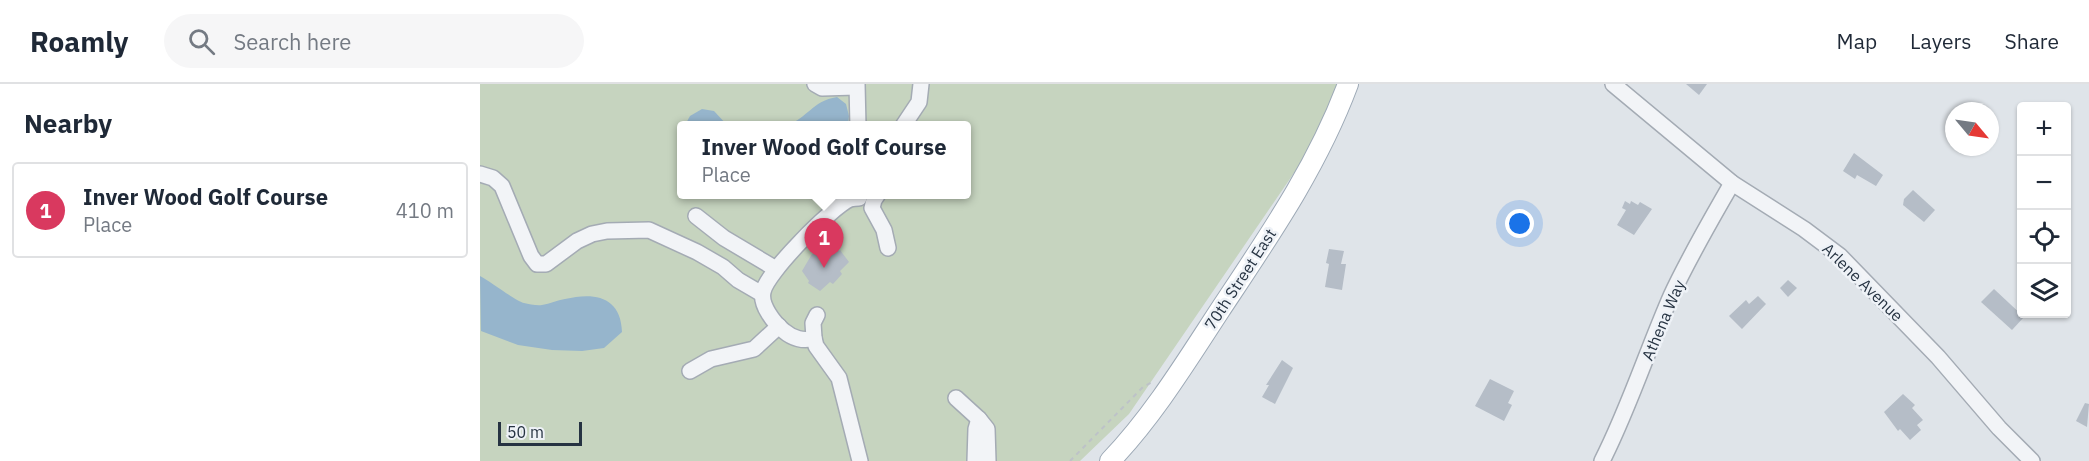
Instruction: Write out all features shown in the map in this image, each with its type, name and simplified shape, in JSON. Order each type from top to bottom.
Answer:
[{"type":"main road","name":"70th Street East","points":[[1110,461],[1131,439],[1183,366],[1289,206],[1334,122],[1348,84]]},
{"type":"street","points":[[815,84],[822,88],[857,85],[858,121]]},
{"type":"street","points":[[906,121],[919,102],[921,84]]},
{"type":"street","name":"Arlene Avenue","points":[[1613,84],[1732,183],[1804,229],[1840,256],[1938,357],[1999,428],[2032,461]]},
{"type":"street","points":[[480,174],[493,178],[502,186],[533,260],[537,264],[544,265],[577,241],[591,234],[607,231],[649,230],[697,252],[762,294],[771,315],[779,326],[793,337],[805,340],[814,338]]},
{"type":"street","name":"Athena Way","points":[[1602,461],[1621,425],[1671,297],[1694,250],[1732,183]]},
{"type":"street","points":[[762,294],[776,268],[833,211],[851,199]]},
{"type":"street","points":[[875,201],[888,248]]},
{"type":"street","points":[[696,216],[724,238],[776,268]]},
{"type":"street","points":[[816,315],[813,323],[816,346],[839,378],[860,461]]},
{"type":"street","points":[[690,371],[704,362],[754,349],[779,326]]},
{"type":"street","points":[[956,398],[979,418],[987,429],[988,461]]},
{"type":"street","points":[[975,461],[976,429],[979,418]]},
{"type":"path","points":[[1070,461],[1143,387],[1183,366]]},
{"type":"green space","points":[[480,84],[1340,84],[1309,151],[1129,414],[1080,461],[480,461]]},
{"type":"water","points":[[837,97],[846,104],[848,121],[796,121],[822,102]]},
{"type":"water","points":[[702,109],[714,111],[723,121],[687,121],[690,116]]},
{"type":"water","points":[[480,276],[524,303],[542,305],[586,296],[604,299],[617,311],[622,332],[604,348],[582,351],[552,350],[518,345],[481,331]]},
{"type":"building","points":[[1686,84],[1707,84],[1699,95]]},
{"type":"building","points":[[1854,153],[1883,175],[1876,186],[1857,175],[1855,179],[1843,171]]},
{"type":"building","points":[[1913,190],[1935,210],[1924,222],[1903,205],[1904,199]]},
{"type":"building","points":[[1625,201],[1638,205],[1640,202],[1652,209],[1634,235],[1617,225],[1626,210],[1622,208]]},
{"type":"building","points":[[828,244],[840,250],[849,262],[840,271],[842,274],[833,284],[830,282],[820,291],[808,283],[802,271],[812,254],[821,251]]},
{"type":"building","points":[[1329,249],[1344,251],[1341,264],[1346,264],[1342,290],[1325,287]]},
{"type":"building","points":[[1788,280],[1797,288],[1788,297],[1780,288]]},
{"type":"building","points":[[1994,289],[2017,310],[2017,318],[2023,318],[2012,330],[1981,302]]},
{"type":"building","points":[[1758,296],[1766,304],[1742,329],[1729,316],[1746,300],[1749,304]]},
{"type":"building","points":[[1282,360],[1293,368],[1275,404],[1262,397],[1269,385],[1266,385]]},
{"type":"building","points":[[1490,379],[1514,391],[1508,403],[1512,405],[1504,421],[1475,406]]},
{"type":"building","points":[[1903,394],[1915,405],[1912,408],[1923,420],[1917,425],[1921,430],[1910,440],[1900,429],[1898,431],[1884,412]]},
{"type":"building","points":[[2085,403],[2089,404],[2087,427],[2076,421]]},
{"type":"place","name":"Inver Wood Golf Course","points":[[824,268]]}]
